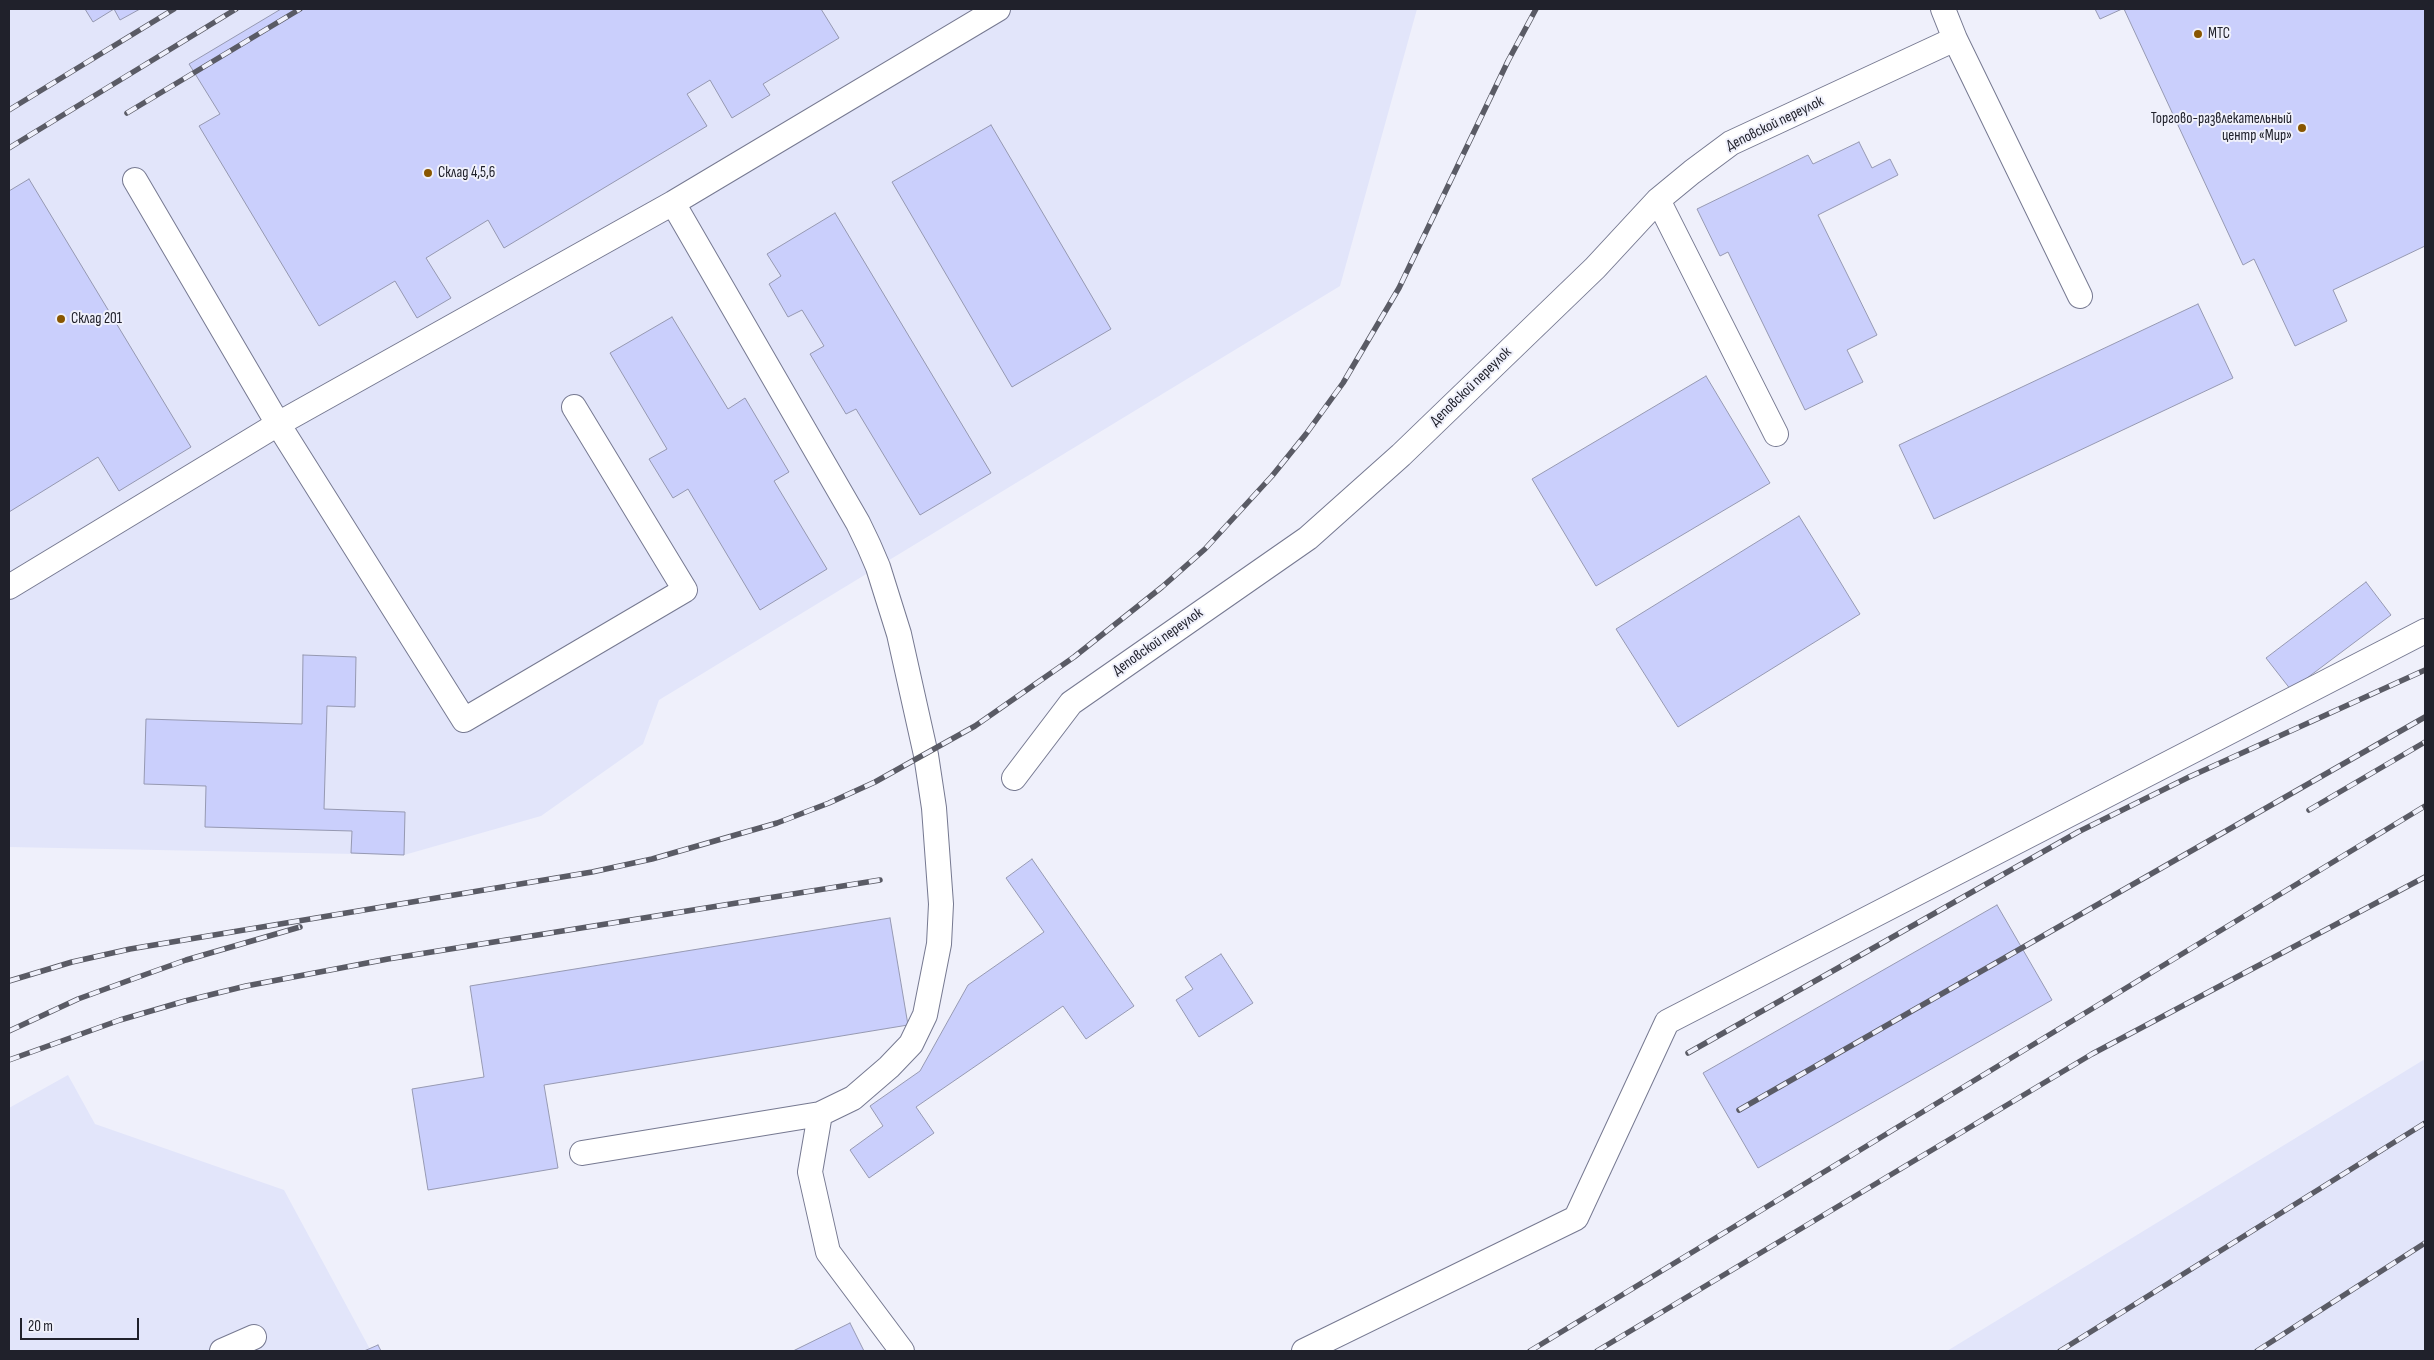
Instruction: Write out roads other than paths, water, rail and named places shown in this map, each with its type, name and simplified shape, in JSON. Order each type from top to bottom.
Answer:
[{"type":"lane","points":[[9,587],[278,424],[673,202],[998,9]]},
{"type":"lane","points":[[1943,9],[1955,40],[2080,296]]},
{"type":"lane","name":"Деповской переулок","points":[[1014,778],[1071,703],[1308,538],[1355,497],[1595,268],[1658,200],[1731,143],[1955,40]]},
{"type":"lane","points":[[135,180],[278,424],[464,720],[685,590],[574,407]]},
{"type":"lane","points":[[1658,200],[1776,434]]},
{"type":"lane","points":[[582,1153],[820,1114],[853,1098],[890,1067],[911,1044],[925,1015],[939,944],[940,904],[933,799],[926,755],[899,634],[878,567],[858,523],[673,202]]},
{"type":"lane","points":[[1304,1351],[1576,1218],[1667,1022],[2425,631]]},
{"type":"lane","points":[[820,1114],[810,1172],[828,1252],[902,1351]]},
{"type":"lane","points":[[222,1351],[254,1337]]},
{"type":"railway","points":[[9,110],[174,9]]},
{"type":"railway","points":[[9,148],[236,9]]},
{"type":"railway","points":[[127,113],[300,9]]},
{"type":"railway","points":[[9,981],[72,962],[130,949],[592,872],[652,859],[777,823],[829,803],[875,782],[975,726],[1074,657],[1162,587],[1205,549],[1272,476],[1306,434],[1343,383],[1399,288],[1508,61],[1536,9]]},
{"type":"railway","points":[[1688,1053],[2078,832],[2189,777],[2425,670]]},
{"type":"railway","points":[[1739,1110],[2425,717]]},
{"type":"railway","points":[[2309,810],[2425,742]]},
{"type":"railway","points":[[1530,1351],[2425,806]]},
{"type":"railway","points":[[1597,1351],[2092,1054],[2425,877]]},
{"type":"railway","points":[[9,1060],[120,1020],[246,986],[388,959],[880,880]]},
{"type":"railway","points":[[9,1031],[78,999],[130,980],[186,960],[300,927]]},
{"type":"railway","points":[[2060,1351],[2425,1123]]},
{"type":"railway","points":[[2257,1351],[2425,1243]]},
{"type":"place","name":"МТС","points":[[2198,34]]},
{"type":"place","name":"Торгово-развлекательный центр «Мир»","points":[[2302,128]]},
{"type":"place","name":"Склад 4,5,6","points":[[428,173]]},
{"type":"place","name":"Склад 201","points":[[61,319]]}]
